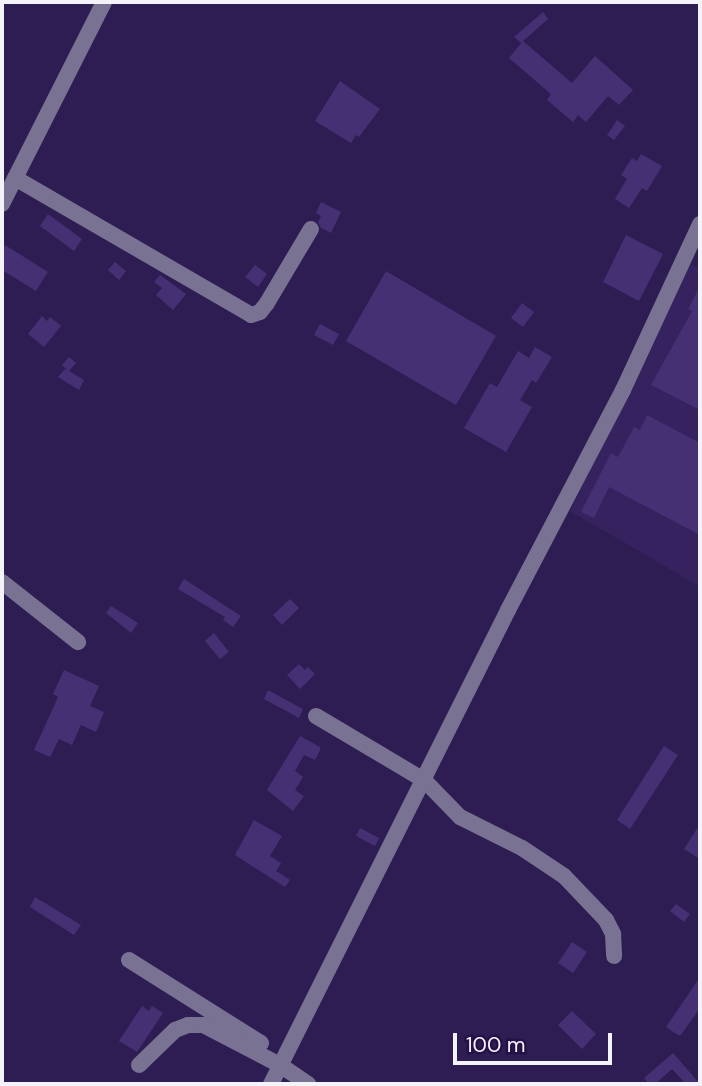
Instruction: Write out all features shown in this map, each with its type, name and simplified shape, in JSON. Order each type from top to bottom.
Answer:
[{"type":"street","points":[[2,204],[104,2]]},
{"type":"street","points":[[15,178],[251,315],[260,312],[267,303],[311,229]]},
{"type":"street","points":[[271,1084],[508,610],[623,390],[700,224]]},
{"type":"street","points":[[2,582],[78,642]]},
{"type":"street","points":[[316,716],[424,780],[460,817],[541,860],[580,890],[611,928],[614,956]]},
{"type":"street","points":[[129,960],[282,1061],[308,1084]]},
{"type":"street","points":[[139,1065],[175,1030],[196,1024],[212,1027],[282,1061]]},
{"type":"shaded area","points":[[690,264],[700,268],[700,587],[570,511]]},
{"type":"building","points":[[543,12],[548,19],[521,43],[514,37]]},
{"type":"building","points":[[523,41],[572,83],[595,56],[633,90],[619,105],[608,96],[586,122],[578,115],[573,122],[547,100],[551,94],[509,58]]},
{"type":"building","points":[[340,81],[380,109],[359,137],[356,135],[351,143],[315,121]]},
{"type":"building","points":[[617,120],[625,126],[614,140],[607,135]]},
{"type":"building","points":[[641,154],[662,166],[647,191],[642,188],[629,208],[615,199],[627,179],[621,175],[632,158],[637,161]]},
{"type":"building","points":[[321,202],[341,212],[331,233],[321,228],[318,222],[321,216],[316,213]]},
{"type":"building","points":[[48,214],[82,239],[74,251],[40,226]]},
{"type":"building","points":[[626,235],[663,254],[639,301],[603,282]]},
{"type":"building","points":[[5,245],[48,272],[36,291],[2,270],[2,251]]},
{"type":"building","points":[[115,262],[126,271],[119,280],[108,270]]},
{"type":"building","points":[[255,265],[267,274],[258,287],[245,277]]},
{"type":"building","points":[[386,271],[496,336],[456,405],[346,341]]},
{"type":"building","points":[[160,275],[186,294],[173,310],[156,295],[162,288],[154,282]]},
{"type":"building","points":[[700,286],[700,410],[651,385],[692,311],[688,309]]},
{"type":"building","points":[[522,303],[534,312],[523,327],[511,318]]},
{"type":"building","points":[[42,316],[47,321],[50,317],[61,326],[44,347],[28,334]]},
{"type":"building","points":[[320,324],[339,334],[333,345],[314,335]]},
{"type":"building","points":[[535,347],[552,357],[536,383],[532,380],[520,400],[532,407],[506,452],[464,428],[490,383],[497,387],[518,351],[529,358]]},
{"type":"building","points":[[69,357],[76,363],[69,371],[84,380],[79,390],[58,377],[65,369],[68,371],[62,365]]},
{"type":"building","points":[[647,415],[700,443],[700,535],[609,487],[594,518],[581,512],[611,453],[618,457],[634,427],[640,430]]},
{"type":"building","points":[[184,579],[241,616],[233,627],[223,620],[225,617],[178,589]]},
{"type":"building","points":[[290,599],[299,608],[282,625],[273,615]]},
{"type":"building","points":[[111,606],[138,623],[131,633],[106,613]]},
{"type":"building","points":[[214,633],[229,652],[220,659],[205,641]]},
{"type":"building","points":[[299,664],[305,670],[308,667],[315,674],[300,689],[287,675]]},
{"type":"building","points":[[64,670],[99,686],[90,706],[104,712],[96,732],[81,725],[72,745],[59,739],[50,757],[34,750],[58,697],[53,694]]},
{"type":"building","points":[[268,690],[303,709],[299,718],[264,699]]},
{"type":"building","points":[[300,736],[320,747],[320,750],[315,760],[304,755],[295,771],[303,777],[295,790],[304,796],[293,811],[267,790]]},
{"type":"building","points":[[664,746],[678,755],[630,829],[617,820]]},
{"type":"building","points":[[254,820],[282,836],[270,856],[281,863],[276,871],[290,880],[285,887],[235,855]]},
{"type":"building","points":[[700,824],[700,859],[684,849]]},
{"type":"building","points":[[360,828],[379,838],[375,846],[356,836]]},
{"type":"building","points":[[35,897],[81,925],[74,935],[30,907]]},
{"type":"building","points":[[676,904],[690,914],[684,922],[670,911]]},
{"type":"building","points":[[572,942],[587,952],[573,973],[558,963]]},
{"type":"building","points":[[700,977],[700,1008],[681,1035],[678,1035],[666,1027]]},
{"type":"building","points":[[142,1006],[149,1011],[152,1006],[163,1013],[137,1052],[119,1041]]},
{"type":"building","points":[[572,1011],[596,1034],[582,1049],[558,1025]]},
{"type":"building","points":[[673,1053],[700,1084],[686,1084],[672,1069],[655,1084],[649,1084],[644,1078]]}]
